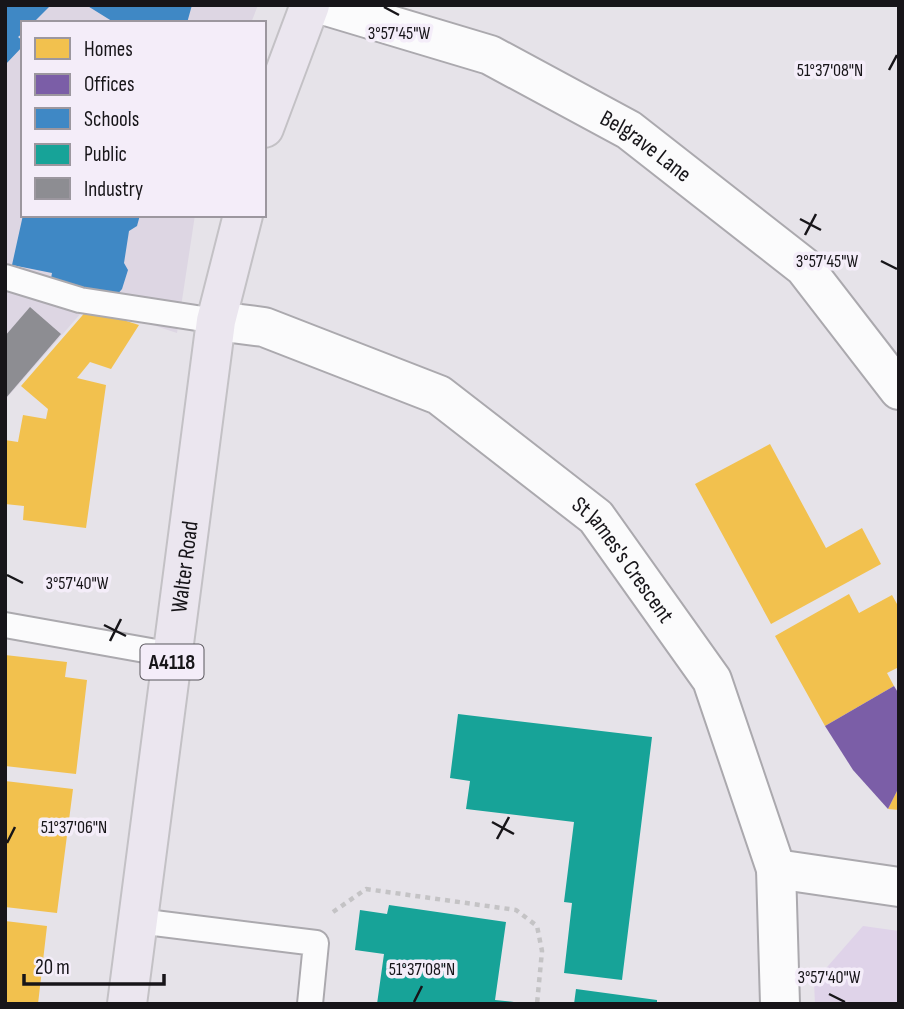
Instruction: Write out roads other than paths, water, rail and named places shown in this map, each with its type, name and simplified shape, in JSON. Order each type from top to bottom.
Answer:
[{"type":"main road","points":[[266,123],[310,5]]},
{"type":"main road","name":"Walter Road","points":[[127,1004],[216,321],[242,217]]},
{"type":"street","name":"Belgrave Lane","points":[[323,5],[490,55],[629,130],[804,267],[899,390]]},
{"type":"street","name":"St James's Crescent","points":[[216,321],[264,327],[439,395],[596,517],[712,680],[776,869],[780,1004]]},
{"type":"street","points":[[776,869],[899,887]]},
{"type":"lane","points":[[5,277],[80,300],[216,321]]},
{"type":"lane","points":[[5,625],[173,655]]},
{"type":"lane","points":[[138,921],[316,943],[310,1004]]}]
